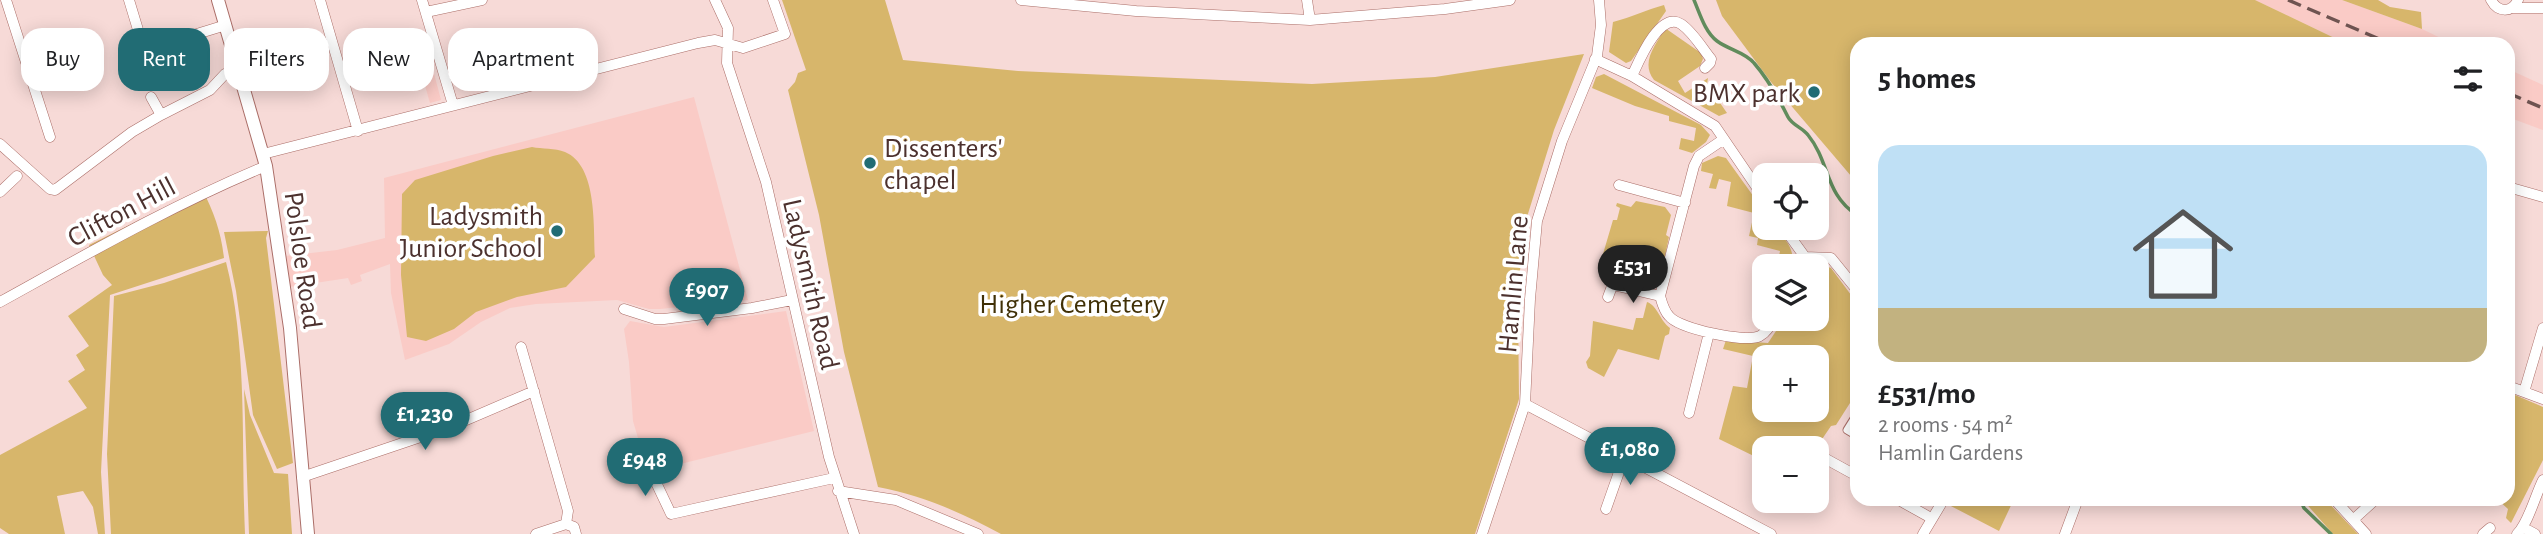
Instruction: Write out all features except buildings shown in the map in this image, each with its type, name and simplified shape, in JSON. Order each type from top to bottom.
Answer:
[{"type":"street","points":[[6,0],[50,137]]},
{"type":"street","points":[[129,0],[142,43],[148,49],[226,25]]},
{"type":"street","name":"Polsloe Road","points":[[218,0],[227,28]]},
{"type":"street","points":[[320,0],[358,131]]},
{"type":"street","points":[[422,0],[453,105]]},
{"type":"street","points":[[426,12],[482,0]]},
{"type":"street","name":"Ladysmith Road","points":[[715,0],[728,28],[727,64],[766,182],[834,478],[854,534]]},
{"type":"street","name":"Clifton Hill","points":[[0,302],[265,160],[453,105],[698,43],[715,40],[743,48],[785,34],[773,0]]},
{"type":"street","points":[[1021,0],[1310,20],[1510,0]]},
{"type":"street","points":[[1178,0],[1180,13]]},
{"type":"street","points":[[1307,0],[1310,20]]},
{"type":"street","name":"Hamlin Lane","points":[[1482,534],[1525,404],[1537,221],[1562,141],[1595,59],[1601,25],[1599,0]]},
{"type":"street","points":[[2491,0],[2498,8],[2505,10],[2515,4],[2538,9]]},
{"type":"street","points":[[2524,0],[2538,9]]},
{"type":"street","points":[[1632,76],[1656,33],[1664,24],[1672,21],[1685,27],[1711,59],[1705,68]]},
{"type":"street","points":[[1595,59],[1632,76],[1715,126],[1752,180]]},
{"type":"street","points":[[0,144],[50,189],[55,190],[86,165],[160,115],[210,90],[224,75]]},
{"type":"street","name":"Polsloe Road","points":[[245,91],[265,160],[290,328],[308,534]]},
{"type":"street","points":[[151,97],[160,115]]},
{"type":"street","points":[[1724,139],[1699,156],[1660,296],[1667,316],[1675,322],[1709,333],[1745,338],[1758,337],[1766,331]]},
{"type":"street","points":[[0,192],[17,176]]},
{"type":"street","points":[[1619,185],[1685,203]]},
{"type":"street","points":[[2515,189],[2543,197]]},
{"type":"street","points":[[1829,258],[1850,281]]},
{"type":"street","points":[[1608,297],[1617,273]]},
{"type":"street","points":[[1613,285],[1660,296]]},
{"type":"street","points":[[624,309],[664,318],[752,308],[792,300]]},
{"type":"street","points":[[2524,392],[2543,328]]},
{"type":"street","points":[[1689,412],[1709,333]]},
{"type":"street","points":[[521,347],[568,511],[566,524]]},
{"type":"street","points":[[2515,389],[2543,399]]},
{"type":"street","points":[[302,477],[450,427],[534,391]]},
{"type":"street","points":[[1525,404],[1771,534]]},
{"type":"street","points":[[1606,509],[1625,455]]},
{"type":"street","points":[[1829,461],[1850,472]]},
{"type":"street","points":[[652,474],[671,514],[834,478]]},
{"type":"street","points":[[2535,534],[2520,531],[2543,480]]},
{"type":"street","points":[[838,491],[896,500],[978,534]]},
{"type":"street","points":[[1910,506],[1931,518]]},
{"type":"street","points":[[1923,534],[1939,506]]},
{"type":"street","points":[[2065,534],[2075,506]]},
{"type":"street","points":[[2341,506],[2366,534]]},
{"type":"street","points":[[2354,519],[2368,506]]},
{"type":"street","points":[[536,534],[566,524],[574,527],[576,534]]},
{"type":"shaded area","points":[[2255,0],[2342,0],[2439,37],[2332,37]]},
{"type":"shaded area","points":[[2515,72],[2543,85],[2543,130],[2515,120]]},
{"type":"shaded area","points":[[434,73],[441,100],[430,103],[427,91],[434,91]]},
{"type":"shaded area","name":"Ladysmith Junior School","points":[[694,97],[748,300],[660,309],[649,309],[617,300],[510,308],[481,322],[449,344],[405,360],[391,293],[390,264],[360,275],[362,281],[351,285],[348,278],[289,287],[285,256],[337,250],[385,238],[384,178]]},
{"type":"shaded area","points":[[786,311],[814,431],[648,472],[633,421],[624,329],[630,321],[664,327]]},
{"type":"green space","name":"Higher Cemetery","points":[[782,0],[885,0],[903,60],[1018,71],[1312,84],[1435,77],[1584,54],[1554,130],[1527,217],[1518,286],[1513,288],[1512,301],[1518,307],[1519,399],[1475,534],[1001,534],[941,506],[878,487],[844,352],[819,215],[788,90],[798,73],[806,70]]},
{"type":"green space","points":[[1716,0],[2255,0],[2332,37],[1850,37],[1850,175],[1771,82],[1722,16]]},
{"type":"green space","points":[[2342,0],[2378,0],[2390,7],[2421,12],[2422,29]]},
{"type":"green space","points":[[1664,5],[1666,11],[1631,61],[1626,63],[1609,52],[1613,22]]},
{"type":"green space","points":[[1665,28],[1701,53],[1703,59],[1700,66],[1678,81],[1685,93],[1708,78],[1707,84],[1727,113],[1719,116],[1654,80],[1650,73],[1649,60]]},
{"type":"green space","points":[[1604,74],[1701,125],[1710,135],[1706,142],[1692,153],[1679,149],[1681,138],[1694,141],[1696,128],[1669,121],[1669,116],[1635,106],[1592,88],[1596,77]]},
{"type":"green space","points":[[532,147],[565,152],[576,159],[583,170],[592,199],[595,257],[566,287],[517,297],[476,312],[454,329],[426,341],[407,337],[401,275],[402,194],[415,180]]},
{"type":"green space","points":[[1718,156],[1726,158],[1752,194],[1752,212],[1727,206],[1731,182],[1719,179],[1716,189],[1709,188],[1713,174],[1701,171],[1702,163]]},
{"type":"green space","points":[[202,189],[216,222],[224,258],[110,295],[101,472],[105,534],[98,534],[93,507],[83,491],[57,496],[65,534],[9,534],[0,528],[0,455],[87,408],[68,381],[85,370],[76,355],[89,346],[68,316],[112,285],[103,275],[89,245]]},
{"type":"green space","points":[[1636,201],[1665,207],[1671,215],[1664,261],[1660,261],[1657,273],[1662,274],[1659,280],[1649,285],[1626,280],[1624,275],[1598,271],[1613,220],[1617,220],[1620,208],[1616,206],[1617,203],[1631,207]]},
{"type":"green space","points":[[268,231],[266,238],[293,463],[277,469],[253,415],[236,291],[224,232]]},
{"type":"green space","points":[[1758,240],[1785,240],[1792,254],[1779,254],[1780,251],[1757,245]]},
{"type":"green space","points":[[226,262],[241,363],[245,534],[111,534],[107,454],[114,296]]},
{"type":"green space","points":[[1829,267],[1831,268],[1850,294],[1850,403],[1836,425],[1831,426],[1824,436],[1752,436],[1752,455],[1719,439],[1733,386],[1747,388],[1752,361],[1752,422],[1829,422],[1829,345],[1752,345],[1752,356],[1723,349],[1726,340],[1768,343],[1776,331],[1829,331]]},
{"type":"green space","points":[[1647,302],[1670,328],[1669,334],[1665,336],[1659,360],[1618,349],[1604,377],[1588,368],[1586,362],[1590,356],[1593,321],[1633,330],[1636,318],[1643,318]]},
{"type":"green space","points":[[244,389],[250,415],[274,473],[288,474],[292,534],[249,534]]},
{"type":"green space","points":[[2515,395],[2543,407],[2543,460],[2511,523],[2506,518],[2508,509],[2505,506],[2515,506]]},
{"type":"green space","points":[[1951,506],[2011,506],[1999,531]]},
{"type":"green space","points":[[2308,506],[2332,506],[2358,534],[2333,534]]},
{"type":"waterway","points":[[1694,0],[1709,33],[1722,44],[1746,56],[1759,69],[1790,120],[1806,133],[1815,145],[1833,188],[1850,209]]},
{"type":"waterway","points":[[2303,506],[2331,534]]},
{"type":"railway","points":[[2288,0],[2375,37]]},
{"type":"railway","points":[[2515,96],[2543,108]]},
{"type":"place","name":"BMX park","points":[[1814,92]]},
{"type":"place","name":"Dissenters' chapel","points":[[870,163]]},
{"type":"place","name":"Ladysmith Junior School","points":[[557,231]]}]
